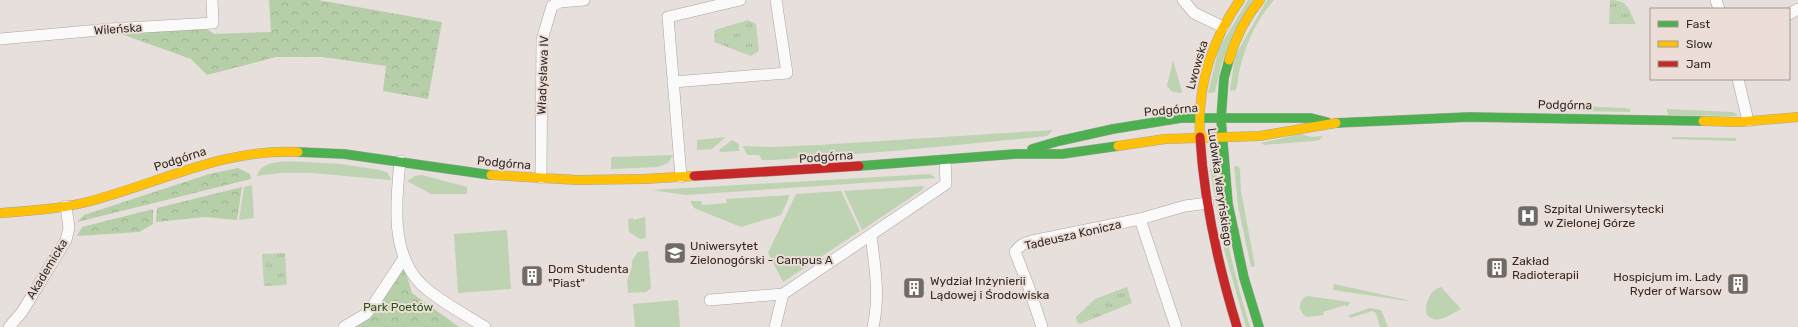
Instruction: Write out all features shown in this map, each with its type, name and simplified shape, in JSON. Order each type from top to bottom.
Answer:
[{"type":"street","name":"Wileńska","points":[[0,40],[110,29],[213,23],[212,0]]},
{"type":"street","name":"Władysława IV","points":[[541,178],[542,40],[552,6],[560,2],[584,0]]},
{"type":"street","points":[[681,177],[668,17],[740,0]]},
{"type":"street","points":[[673,82],[787,73],[776,0]]},
{"type":"street","points":[[1183,0],[1194,13],[1223,27]]},
{"type":"street","name":"Lwowska","points":[[1199,119],[1204,79],[1215,43],[1240,0]]},
{"type":"street","points":[[1221,119],[1224,78],[1231,55],[1243,26],[1260,0]]},
{"type":"street","points":[[1738,80],[1748,121]]},
{"type":"street","name":"Podgórna","points":[[0,213],[23,213],[66,206],[111,195],[202,164],[252,154],[281,151],[310,151],[400,161],[488,175],[599,180],[681,177],[1015,154],[1062,154],[1165,139],[1200,137],[1223,138],[1305,129],[1331,123],[1469,117],[1748,121],[1798,117]]},
{"type":"street","name":"Podgórna","points":[[1015,154],[1058,141],[1113,129],[1181,118],[1311,118],[1331,123]]},
{"type":"street","name":"Ludwika Waryńskiego","points":[[1199,119],[1210,218],[1224,282],[1237,327]]},
{"type":"street","name":"Ludwika Waryńskiego","points":[[1221,119],[1225,178],[1234,235],[1258,327]]},
{"type":"street","points":[[710,300],[783,294],[946,184],[945,160]]},
{"type":"street","points":[[400,161],[397,214],[399,238],[404,258],[421,284],[485,327]]},
{"type":"street","name":"Tadeusza Konicza","points":[[1042,327],[1015,252],[1022,244],[1140,220],[1185,206],[1208,203]]},
{"type":"street","name":"Akademicka","points":[[9,327],[22,312],[66,240],[69,228],[66,206]]},
{"type":"street","points":[[1210,218],[1234,235]]},
{"type":"street","points":[[1140,220],[1176,327]]},
{"type":"street","points":[[871,236],[878,294],[877,313],[874,327]]},
{"type":"street","points":[[344,327],[366,314],[404,258]]},
{"type":"street","points":[[776,327],[783,294]]},
{"type":"green space","points":[[269,0],[318,0],[442,22],[428,99],[383,91],[386,66],[323,57],[276,57],[207,75],[191,59],[121,34],[169,26],[195,26],[206,29],[214,34],[271,32]]},
{"type":"green space","points":[[1248,0],[1253,0],[1222,62],[1215,92],[1208,93],[1219,48]]},
{"type":"green space","points":[[1267,0],[1274,0],[1257,23],[1242,59],[1236,90],[1230,91],[1235,56]]},
{"type":"green space","points":[[1610,0],[1616,0],[1627,6],[1636,24],[1609,24]]},
{"type":"green space","points":[[748,20],[756,24],[759,51],[751,56],[714,42],[715,30]]},
{"type":"green space","points":[[1173,60],[1182,92],[1181,93],[1172,92],[1167,86]]},
{"type":"green space","points":[[1575,106],[1631,109],[1630,112],[1576,111]]},
{"type":"green space","points":[[1667,109],[1732,112],[1738,114],[1736,116],[1669,115]]},
{"type":"green space","points":[[1053,130],[1047,136],[910,150],[773,160],[762,160],[759,155],[747,155],[743,146],[771,147],[818,145]]},
{"type":"green space","points":[[1301,134],[1311,137],[1323,136],[1319,140],[1314,141],[1264,145],[1261,143]]},
{"type":"green space","points":[[726,137],[712,149],[697,150],[697,140]]},
{"type":"green space","points":[[1673,137],[1736,138],[1736,141],[1671,139]]},
{"type":"green space","points":[[732,140],[739,144],[739,151],[720,152],[719,150]]},
{"type":"green space","points":[[673,155],[668,163],[658,167],[611,169],[612,157]]},
{"type":"green space","points":[[278,162],[341,164],[380,170],[388,173],[391,180],[311,173],[280,173],[257,176],[260,170],[265,166]]},
{"type":"green space","points":[[1234,166],[1238,166],[1240,169],[1241,191],[1255,266],[1251,267],[1238,206]]},
{"type":"green space","points":[[238,168],[250,174],[251,179],[77,222],[84,215],[209,174]]},
{"type":"green space","points":[[1210,169],[1216,169],[1229,249],[1250,327],[1246,327],[1224,249]]},
{"type":"green space","points":[[930,174],[936,178],[685,195],[652,190]]},
{"type":"green space","points":[[422,175],[467,187],[467,194],[431,194],[407,181],[415,176]]},
{"type":"green space","points":[[252,185],[254,218],[239,220],[244,187]]},
{"type":"green space","points":[[923,186],[923,189],[919,192],[862,230],[844,191]]},
{"type":"green space","points":[[242,187],[237,220],[205,217],[156,222],[157,208]]},
{"type":"green space","points":[[841,191],[860,231],[783,282],[768,253],[796,194]]},
{"type":"green space","points":[[790,195],[781,215],[741,227],[694,208],[690,201],[701,201],[702,205],[727,203],[726,199]]},
{"type":"green space","points":[[153,209],[153,224],[139,232],[77,236],[82,227]]},
{"type":"green space","points":[[645,217],[646,238],[640,239],[629,232],[628,219],[633,218],[633,220]]},
{"type":"green space","points":[[507,230],[511,289],[458,293],[454,234]]},
{"type":"green space","points":[[648,251],[651,288],[646,292],[628,293],[627,281],[632,267],[632,261],[638,252]]},
{"type":"green space","points":[[285,253],[287,285],[264,286],[262,254]]},
{"type":"green space","name":"Park Poetów","points":[[403,263],[412,293],[459,327],[348,327]]},
{"type":"green space","points":[[1334,284],[1407,300],[1408,301],[1333,290]]},
{"type":"green space","points":[[1127,287],[1132,303],[1080,324],[1077,322],[1076,317],[1095,299]]},
{"type":"green space","points":[[1441,287],[1461,309],[1444,318],[1431,318],[1427,315],[1426,311],[1427,302],[1431,294]]},
{"type":"green space","points":[[1308,296],[1350,303],[1347,307],[1346,305],[1323,312],[1324,315],[1307,317],[1300,309],[1300,303]]},
{"type":"green space","points":[[678,300],[680,327],[635,327],[633,304]]},
{"type":"green space","points":[[1370,308],[1381,310],[1388,327],[1380,327],[1376,313],[1372,311],[1350,318],[1349,315]]},
{"type":"traffic: fast","points":[[1229,60],[1224,78],[1221,119],[1228,204],[1244,278],[1259,327]]},
{"type":"traffic: fast","points":[[1336,123],[1469,117],[1703,121]]},
{"type":"traffic: fast","points":[[1032,149],[1059,141],[1113,129],[1181,118],[1311,118],[1327,122]]},
{"type":"traffic: fast","points":[[859,166],[1015,154],[1062,154],[1118,146]]},
{"type":"traffic: fast","points":[[298,152],[344,154],[491,175]]},
{"type":"traffic: slow","points":[[1200,137],[1201,100],[1208,65],[1221,32],[1240,0]]},
{"type":"traffic: slow","points":[[1229,60],[1234,44],[1242,28],[1260,0]]},
{"type":"traffic: slow","points":[[1703,121],[1739,122],[1798,117]]},
{"type":"traffic: slow","points":[[1118,146],[1165,139],[1260,136],[1336,123]]},
{"type":"traffic: slow","points":[[0,213],[55,208],[87,202],[217,161],[270,152],[298,152]]},
{"type":"traffic: slow","points":[[491,175],[577,180],[644,179],[694,176]]},
{"type":"traffic: jam","points":[[1200,137],[1208,209],[1218,257],[1237,327]]},
{"type":"traffic: jam","points":[[694,176],[859,166]]},
{"type":"place","name":"Szpital Uniwersytecki w Zielonej Górze","points":[[1528,216]]},
{"type":"place","name":"Uniwersytet Zielonogórski - Campus A","points":[[675,253]]},
{"type":"place","name":"Zakład Radioterapii","points":[[1497,268]]},
{"type":"place","name":"Dom Studenta \"Piast\"","points":[[532,276]]},
{"type":"place","name":"Hospicjum im. Lady Ryder of Warsow","points":[[1738,284]]},
{"type":"place","name":"Wydział Inżynierii Lądowej i Środowiska","points":[[914,288]]}]
